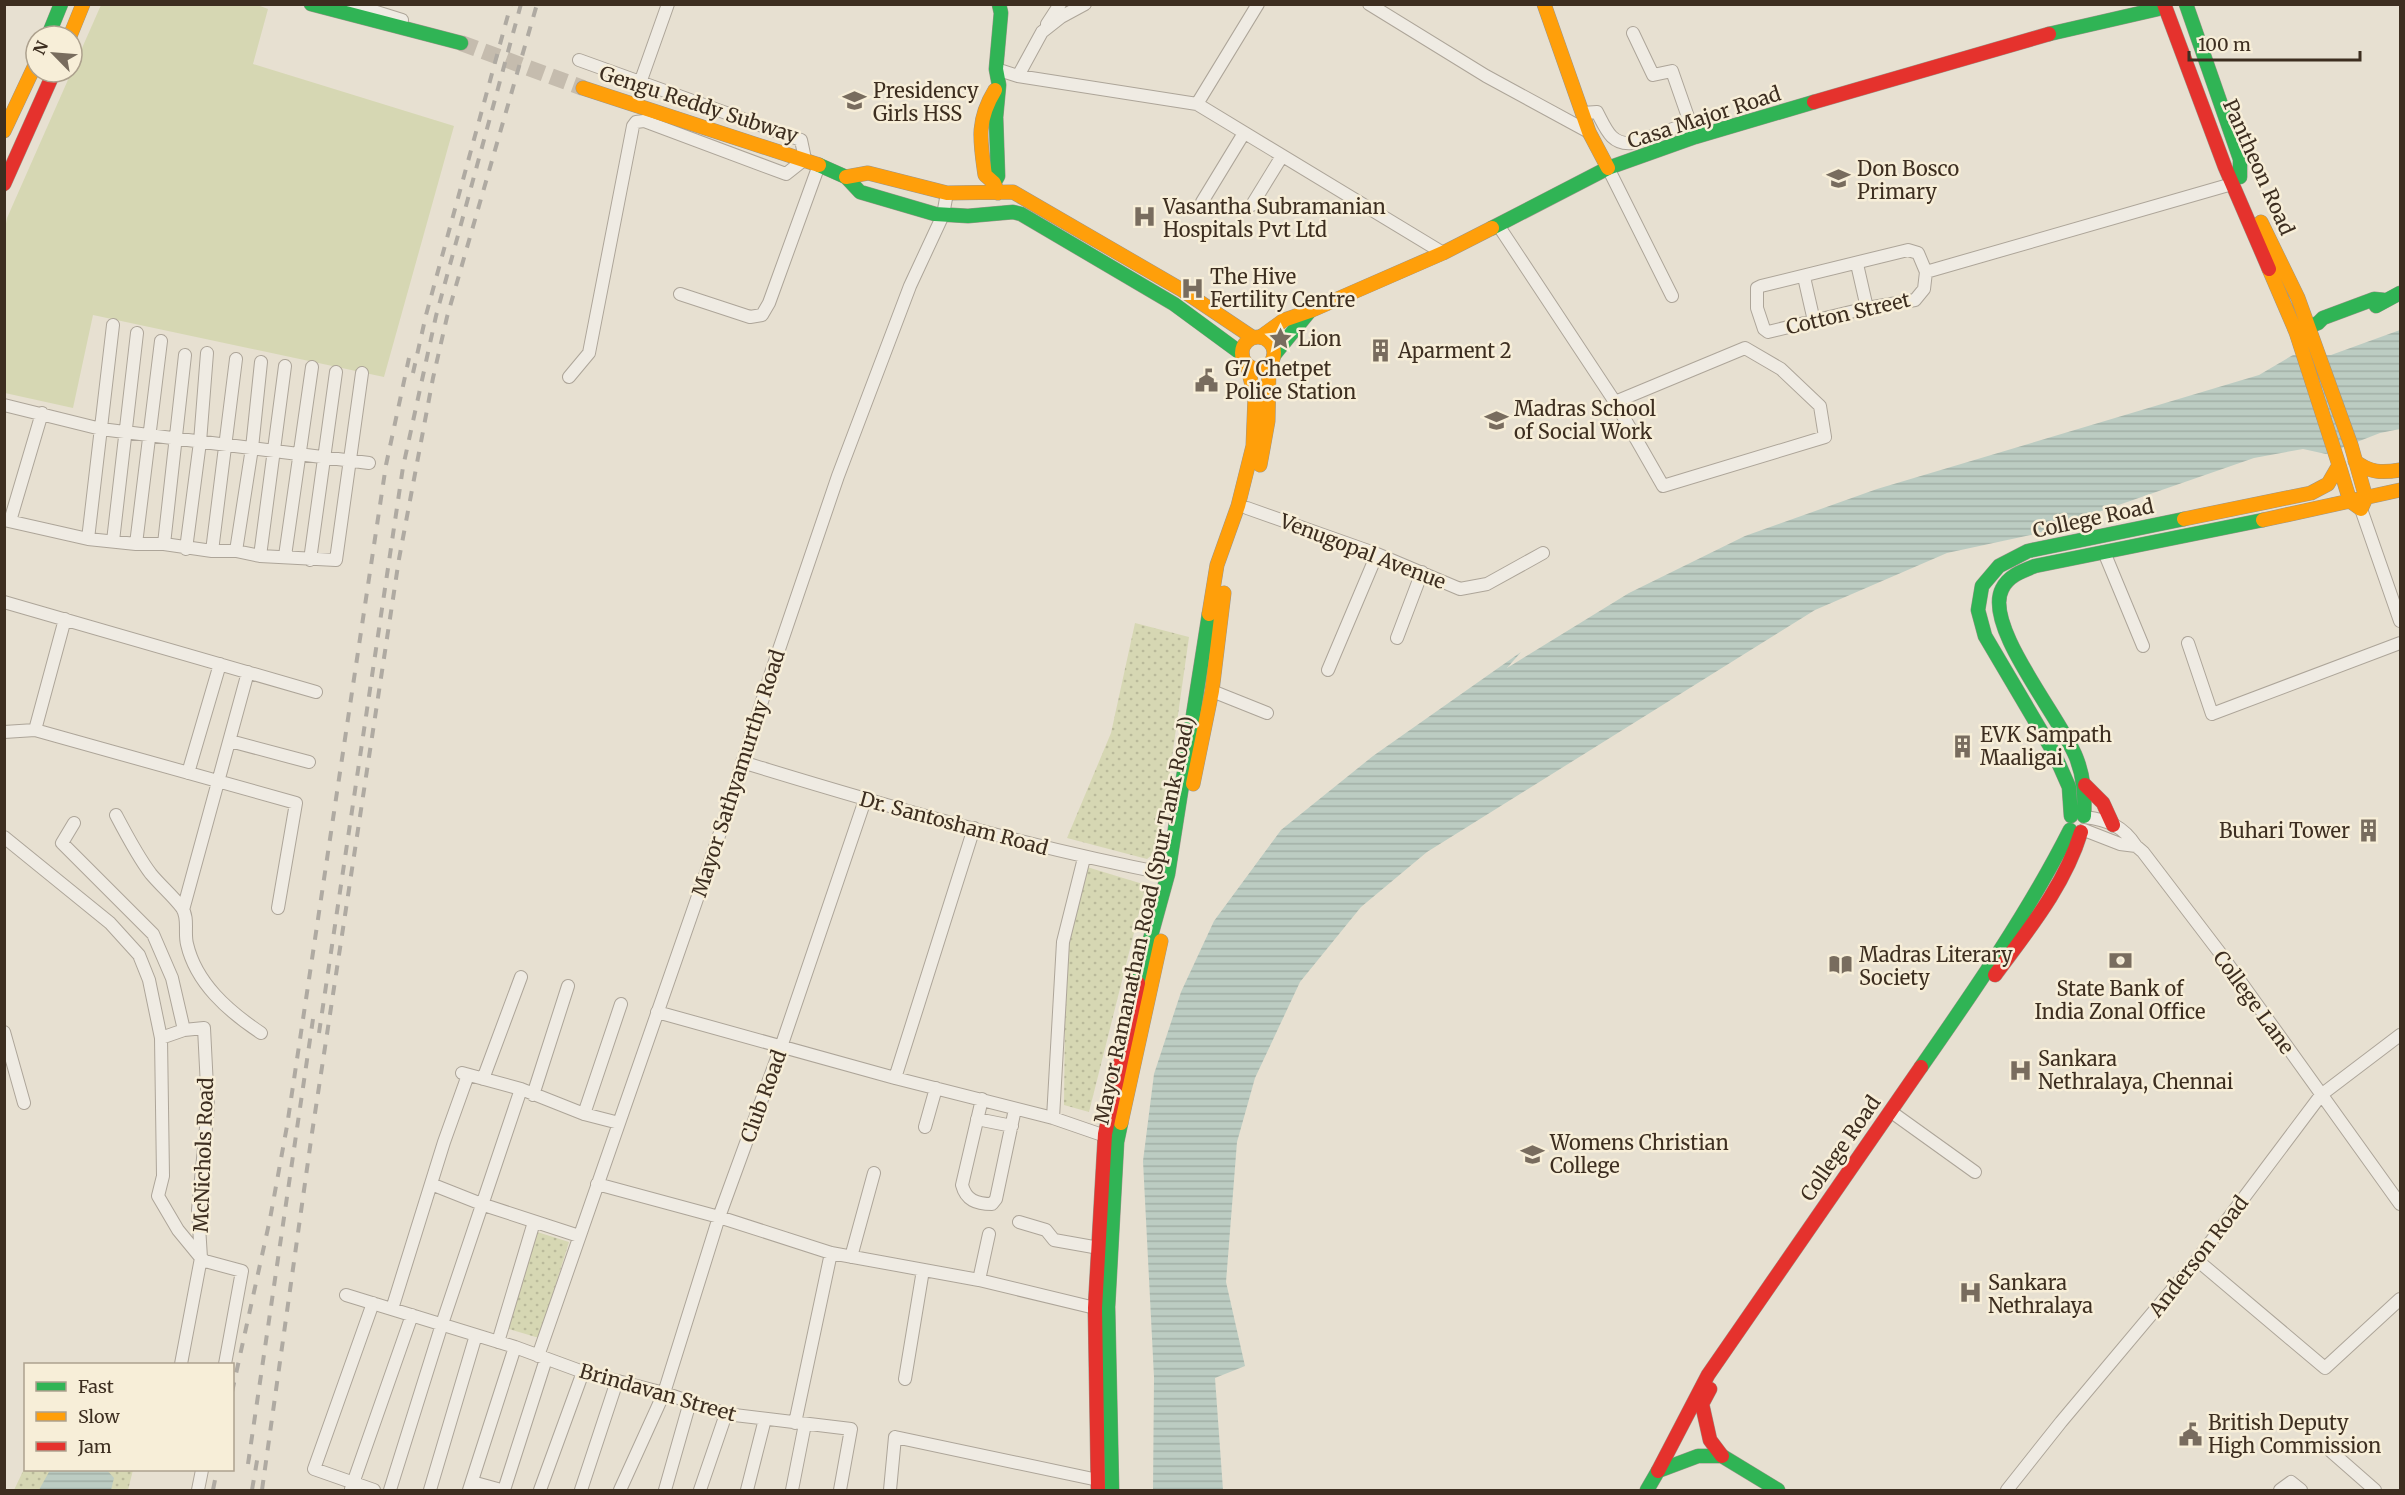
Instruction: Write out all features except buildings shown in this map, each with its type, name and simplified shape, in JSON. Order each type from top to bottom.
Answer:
[{"type":"main road","points":[[53,24],[61,4]]},
{"type":"main road","points":[[75,24],[84,4]]},
{"type":"main road","points":[[311,4],[461,43]]},
{"type":"main road","points":[[999,4],[996,69],[999,84],[988,99],[978,127],[985,175],[996,187],[1004,213]]},
{"type":"main road","points":[[1544,4],[1602,171]]},
{"type":"main road","name":"Pantheon Road","points":[[2174,4],[2230,165]]},
{"type":"main road","points":[[2186,4],[2240,159],[2234,180]]},
{"type":"main road","points":[[2160,6],[2230,165],[2234,180],[2308,327]]},
{"type":"main road","points":[[2160,6],[2221,174],[2234,180]]},
{"type":"main road","name":"Casa Major Road","points":[[1257,337],[1284,320],[1310,311],[1443,253],[1602,171],[1631,160],[1695,137],[2077,26],[2160,6]]},
{"type":"main road","points":[[24,138],[18,127],[7,127],[26,84]]},
{"type":"main road","points":[[4,184],[49,84]]},
{"type":"main road","name":"Gengu Reddy Subway","points":[[583,87],[804,159],[846,177]]},
{"type":"main road","points":[[1590,135],[1603,149],[1631,160]]},
{"type":"main road","points":[[846,177],[868,173],[947,193],[996,187],[1026,197],[1273,346],[1272,360]]},
{"type":"main road","points":[[846,177],[860,192],[943,215],[1013,212],[1021,214],[1174,304],[1257,369],[1272,360],[1310,311]]},
{"type":"main road","name":"Pantheon Road","points":[[2234,180],[2298,298],[2308,327],[2308,345]]},
{"type":"main road","points":[[2308,327],[2325,325],[2375,306],[2400,293]]},
{"type":"main road","points":[[2298,298],[2313,310],[2333,314]]},
{"type":"main road","points":[[2308,327],[2333,314],[2374,299],[2384,300]]},
{"type":"main road","points":[[1244,359],[1244,344],[1257,337]]},
{"type":"main road","points":[[2308,345],[2352,445],[2359,503]]},
{"type":"main road","points":[[2308,345],[2339,465],[2359,503]]},
{"type":"main road","name":"Mayor Ramanathan Road (Spur Tank Road)","points":[[1112,1491],[1099,1248],[1111,1138],[1129,1018],[1168,874],[1217,565],[1238,506],[1254,438],[1255,397],[1244,359]]},
{"type":"main road","name":"Mayor Ramanathan Road (Spur Tank Road)","points":[[1098,1485],[1102,1308],[1111,1138],[1212,691],[1227,563],[1247,508],[1267,434],[1272,360]]},
{"type":"main road","points":[[2355,461],[2367,471],[2377,473],[2400,470]]},
{"type":"main road","name":"College Road","points":[[1722,1456],[1710,1440],[1702,1404],[1714,1380],[2052,894],[2078,846],[2079,824],[2068,787],[2054,753],[1985,636],[1978,610],[1982,586],[1999,566],[2028,551],[2311,493],[2328,484],[2339,465]]},
{"type":"main road","name":"College Road","points":[[1647,1491],[1708,1375],[1964,1005],[2079,824],[2086,806],[2085,785],[2069,741],[2003,630],[1998,609],[2000,592],[2010,576],[2035,566],[2359,503],[2400,490]]},
{"type":"main road","points":[[2085,785],[2103,803],[2113,825]]},
{"type":"main road","points":[[1658,1472],[1698,1456],[1722,1456],[1778,1491]]},
{"type":"street","points":[[351,4],[410,22]]},
{"type":"street","points":[[640,83],[668,4]]},
{"type":"street","points":[[1018,76],[1059,4]]},
{"type":"street","points":[[1042,32],[1061,17],[1086,4]]},
{"type":"street","points":[[1197,104],[1258,4]]},
{"type":"street","points":[[1369,4],[1486,76],[1590,135]]},
{"type":"street","points":[[1633,33],[1653,75],[1672,71],[1695,137]]},
{"type":"street","points":[[569,378],[588,352],[633,126],[636,122],[644,121],[786,174],[804,159],[801,140],[579,60]]},
{"type":"street","points":[[996,69],[1018,76],[1197,104],[1443,253]]},
{"type":"street","points":[[1582,113],[1597,112],[1611,139],[1624,144],[1690,123]]},
{"type":"street","points":[[1202,202],[1244,133]]},
{"type":"street","points":[[1252,206],[1282,156]]},
{"type":"street","points":[[680,294],[750,317],[762,315],[769,303],[819,165]]},
{"type":"street","points":[[1602,171],[1672,296]]},
{"type":"street","name":"Cotton Street","points":[[1926,272],[2234,180]]},
{"type":"street","name":"Mayor Sathyamurthy Road","points":[[502,1491],[579,1236],[722,827],[838,476],[910,286],[943,215],[947,193]]},
{"type":"street","points":[[1498,225],[1615,402],[1663,486],[1825,437],[1820,406],[1781,369],[1745,348],[1615,402]]},
{"type":"street","name":"Cotton Street","points":[[1912,250],[1918,253],[1926,272],[1924,289],[1918,298],[1768,332],[1764,329],[1757,308],[1757,288],[1912,250]]},
{"type":"street","points":[[1857,264],[1867,308]]},
{"type":"street","points":[[1804,277],[1814,321]]},
{"type":"street","points":[[88,539],[113,325]]},
{"type":"street","points":[[113,542],[137,333]]},
{"type":"street","points":[[136,544],[161,341]]},
{"type":"street","points":[[186,549],[200,442],[207,353]]},
{"type":"street","points":[[164,544],[185,356]]},
{"type":"street","points":[[212,551],[236,359]]},
{"type":"street","points":[[236,551],[252,448],[261,362]]},
{"type":"street","points":[[260,556],[285,366]]},
{"type":"street","points":[[285,556],[312,368]]},
{"type":"street","points":[[310,560],[336,372]]},
{"type":"street","points":[[42,413],[7,521],[88,539],[113,542],[164,544],[186,549],[236,551],[260,556],[336,560],[362,373]]},
{"type":"street","points":[[4,405],[101,429],[369,463]]},
{"type":"street","points":[[2359,503],[2400,621]]},
{"type":"street","name":"Venugopal Avenue","points":[[1247,508],[1377,554],[1460,589],[1487,584],[1543,553]]},
{"type":"street","points":[[2104,552],[2143,646]]},
{"type":"street","points":[[1328,669],[1377,554]]},
{"type":"street","points":[[1397,638],[1422,572]]},
{"type":"street","points":[[4,602],[316,692]]},
{"type":"street","points":[[35,730],[65,619]]},
{"type":"street","points":[[2187,644],[2212,714],[2400,643]]},
{"type":"street","points":[[188,773],[220,664]]},
{"type":"street","points":[[183,910],[248,672]]},
{"type":"street","points":[[1212,691],[1267,713]]},
{"type":"street","points":[[4,732],[35,730],[296,803],[278,908]]},
{"type":"street","points":[[230,741],[309,762]]},
{"type":"street","name":"Dr. Santosham Road","points":[[742,762],[865,800],[1084,858],[1168,874]]},
{"type":"street","name":"Club Road","points":[[625,1489],[664,1393],[718,1217],[781,1047],[865,800]]},
{"type":"street","points":[[117,815],[150,872],[183,910],[191,961],[209,988],[234,1015],[261,1033]]},
{"type":"street","points":[[74,823],[62,843],[153,934],[172,978],[184,1030],[161,1038]]},
{"type":"street","points":[[2079,824],[2113,825]]},
{"type":"street","points":[[2079,824],[2120,844],[2136,846]]},
{"type":"street","name":"College Lane","points":[[2113,825],[2126,831],[2220,953],[2400,1204]]},
{"type":"street","points":[[895,1078],[974,828]]},
{"type":"street","points":[[4,837],[111,923],[139,955],[149,980],[161,1038],[163,1176],[158,1196],[178,1230],[201,1258],[181,1363]]},
{"type":"street","points":[[1053,1118],[1063,942],[1084,858]]},
{"type":"street","points":[[483,1079],[521,977]]},
{"type":"street","points":[[533,1095],[568,986]]},
{"type":"street","points":[[584,1114],[621,1004]]},
{"type":"street","points":[[657,1012],[895,1078],[1053,1118],[1111,1138]]},
{"type":"street","name":"McNichols Road","points":[[184,1030],[204,1028],[208,1107],[198,1210],[201,1258],[242,1271],[225,1363]]},
{"type":"street","points":[[4,1032],[24,1103]]},
{"type":"street","name":"Anderson Road","points":[[2007,1491],[2061,1422],[2197,1260],[2321,1095],[2400,1035]]},
{"type":"street","points":[[392,1309],[464,1074],[521,1089],[584,1114],[619,1123]]},
{"type":"street","points":[[925,1127],[936,1088]]},
{"type":"street","points":[[390,1491],[442,1324],[484,1205],[521,1089]]},
{"type":"street","points":[[982,1099],[962,1185],[964,1194],[970,1200],[993,1204],[999,1192],[1015,1108]]},
{"type":"street","points":[[1897,1116],[1975,1172]]},
{"type":"street","points":[[977,1119],[1012,1126]]},
{"type":"street","points":[[851,1257],[874,1173]]},
{"type":"street","points":[[431,1184],[484,1205],[579,1236]]},
{"type":"street","points":[[597,1184],[718,1217],[831,1253],[979,1280],[1102,1308]]},
{"type":"street","points":[[498,1342],[534,1222]]},
{"type":"street","points":[[1019,1222],[1046,1230],[1054,1240],[1099,1248]]},
{"type":"street","points":[[979,1280],[989,1234]]},
{"type":"street","points":[[792,1491],[800,1424],[831,1253]]},
{"type":"street","points":[[2197,1260],[2325,1368],[2400,1299]]},
{"type":"street","points":[[905,1379],[924,1270]]},
{"type":"street","name":"Brindavan Street","points":[[346,1295],[515,1347],[583,1372],[664,1393],[726,1414],[851,1429],[840,1491]]},
{"type":"street","points":[[373,1303],[314,1470],[352,1487],[374,1491]]},
{"type":"street","points":[[352,1487],[412,1315]]},
{"type":"street","points":[[430,1491],[477,1335]]},
{"type":"street","points":[[502,1491],[470,1486],[515,1347]]},
{"type":"street","points":[[540,1491],[583,1372]]},
{"type":"street","points":[[581,1491],[617,1381]]},
{"type":"street","points":[[665,1491],[690,1402]]},
{"type":"street","points":[[700,1491],[726,1414]]},
{"type":"street","points":[[747,1491],[765,1419]]},
{"type":"street","points":[[890,1491],[895,1437],[1098,1485]]},
{"type":"street","points":[[2326,1447],[2375,1491]]},
{"type":"street","points":[[198,1491],[202,1471]]},
{"type":"street","points":[[2280,1491],[2291,1482],[2301,1491]]},
{"type":"green space","points":[[255,4],[268,9],[253,64],[454,126],[384,377],[93,315],[73,408],[5,393],[5,229],[7,218],[66,84],[84,84],[84,44],[101,5]]},
{"type":"green space","points":[[1135,623],[1189,637],[1159,849],[1147,859],[1067,838],[1111,733]]},
{"type":"green space","points":[[1087,867],[1146,885],[1089,1112],[1064,1105],[1066,936]]},
{"type":"green space","points":[[531,1230],[569,1242],[539,1338],[502,1327]]},
{"type":"green space","points":[[24,1469],[24,1471],[133,1471],[128,1490],[14,1490]]},
{"type":"shaded area","points":[[2400,330],[2400,429],[2380,433],[2326,454],[2303,449],[2254,458],[2035,534],[1947,553],[1815,610],[1427,852],[1361,907],[1300,982],[1255,1078],[1237,1142],[1226,1282],[1245,1366],[1215,1378],[1223,1490],[1153,1490],[1154,1377],[1143,1161],[1154,1074],[1181,992],[1214,921],[1281,830],[1373,756],[1521,652],[1507,668],[1629,593],[1745,536],[1877,489],[2259,375],[2293,355],[2331,355]]},
{"type":"shaded area","points":[[49,1471],[108,1471],[114,1478],[111,1490],[39,1490]]},
{"type":"tunnel","points":[[461,43],[583,88]]},
{"type":"railway","points":[[413,373],[426,315],[511,4]]},
{"type":"railway","points":[[319,1033],[403,467],[436,316],[521,4]]},
{"type":"railway","points":[[262,1490],[312,1133],[399,559],[433,378],[447,317],[537,4]]},
{"type":"railway","points":[[234,1383],[270,1219],[287,1126],[386,465],[409,358]]},
{"type":"railway","points":[[248,1464],[313,1019]]},
{"type":"railway","points":[[252,1490],[258,1455]]},
{"type":"railway","points":[[213,1490],[217,1471]]},
{"type":"traffic: fast","points":[[53,24],[61,4]]},
{"type":"traffic: fast","points":[[311,4],[461,43]]},
{"type":"traffic: fast","points":[[994,183],[998,176],[996,117],[999,85],[996,69],[1001,13],[999,4]]},
{"type":"traffic: fast","points":[[2186,4],[2240,159],[2240,177]]},
{"type":"traffic: fast","points":[[2049,34],[2158,9]]},
{"type":"traffic: fast","points":[[1492,228],[1608,168],[1695,137],[1814,102]]},
{"type":"traffic: fast","points":[[819,165],[846,177],[860,192],[935,214],[968,216],[1013,212],[1021,214],[1174,304],[1242,354]]},
{"type":"traffic: fast","points":[[2376,306],[2400,293]]},
{"type":"traffic: fast","points":[[2300,330],[2318,323],[2323,318],[2374,299],[2384,300]]},
{"type":"traffic: fast","points":[[1274,355],[1309,312]]},
{"type":"traffic: fast","points":[[2071,816],[2069,787],[2054,753],[1985,636],[1978,610],[1982,586],[1999,566],[2028,551],[2184,519]]},
{"type":"traffic: fast","points":[[2084,816],[2083,786],[2076,757],[2026,672],[2003,625],[1999,605],[2005,584],[2016,575],[2035,566],[2263,520]]},
{"type":"traffic: fast","points":[[1138,983],[1168,874],[1209,614]]},
{"type":"traffic: fast","points":[[1921,1067],[2018,921],[2070,830]]},
{"type":"traffic: fast","points":[[1112,1490],[1108,1307],[1117,1142],[1121,1123]]},
{"type":"traffic: fast","points":[[1647,1490],[1658,1471],[1698,1456],[1722,1456],[1778,1490]]},
{"type":"traffic: slow","points":[[75,24],[83,4]]},
{"type":"traffic: slow","points":[[1544,4],[1589,132],[1608,168]]},
{"type":"traffic: slow","points":[[4,131],[26,84]]},
{"type":"traffic: slow","points":[[583,88],[819,165]]},
{"type":"traffic: slow","points":[[995,90],[982,122],[981,141],[985,175],[994,183],[998,193]]},
{"type":"traffic: slow","points":[[846,177],[868,173],[947,193],[1013,192],[1182,290],[1252,337]]},
{"type":"traffic: slow","points":[[2261,222],[2298,298],[2351,445],[2366,498],[2361,509],[2350,501],[2339,465]]},
{"type":"traffic: slow","points":[[1262,336],[1284,320],[1310,311],[1443,253],[1492,228]]},
{"type":"traffic: slow","points":[[2184,519],[2311,493],[2328,484],[2339,465],[2296,332],[2269,269]]},
{"type":"traffic: slow","points":[[1258,337],[1270,341],[1274,353],[1270,365],[1258,369],[1246,365],[1242,353],[1246,341],[1258,337]]},
{"type":"traffic: slow","points":[[1209,614],[1217,565],[1238,506],[1253,446],[1255,397],[1247,365]]},
{"type":"traffic: slow","points":[[1260,465],[1268,421],[1269,365]]},
{"type":"traffic: slow","points":[[2355,461],[2376,471],[2400,470]]},
{"type":"traffic: slow","points":[[2263,520],[2400,490]]},
{"type":"traffic: slow","points":[[1193,784],[1212,691],[1224,593]]},
{"type":"traffic: slow","points":[[1121,1123],[1161,941]]},
{"type":"traffic: jam","points":[[2164,4],[2225,167],[2269,269]]},
{"type":"traffic: jam","points":[[1814,102],[2049,34]]},
{"type":"traffic: jam","points":[[4,184],[49,84]]},
{"type":"traffic: jam","points":[[2085,785],[2103,803],[2113,825]]},
{"type":"traffic: jam","points":[[1995,975],[2055,890],[2081,832]]},
{"type":"traffic: jam","points":[[1098,1490],[1095,1308],[1105,1134],[1138,983]]},
{"type":"traffic: jam","points":[[1658,1471],[1708,1375],[1921,1067]]},
{"type":"traffic: jam","points":[[1710,1389],[1702,1404],[1710,1440],[1722,1456]]},
{"type":"place","name":"Presidency Girls HSS","points":[[855,101]]},
{"type":"place","name":"Don Bosco Primary","points":[[1839,179]]},
{"type":"place","name":"Vasantha Subramanian Hospitals Pvt Ltd","points":[[1145,217]]},
{"type":"place","name":"The Hive Fertility Centre","points":[[1192,288]]},
{"type":"place","name":"Lion","points":[[1280,338]]},
{"type":"place","name":"Aparment 2","points":[[1380,350]]},
{"type":"place","name":"G7 Chetpet Police Station","points":[[1207,380]]},
{"type":"place","name":"Madras School of Social Work","points":[[1496,420]]},
{"type":"place","name":"EVK Sampath Maaligai","points":[[1962,746]]},
{"type":"place","name":"Buhari Tower","points":[[2368,830]]},
{"type":"place","name":"State Bank of India Zonal Office","points":[[2120,960]]},
{"type":"place","name":"Madras Literary Society","points":[[1841,965]]},
{"type":"place","name":"Sankara Nethralaya, Chennai","points":[[2020,1070]]},
{"type":"place","name":"Womens Christian College","points":[[1532,1154]]},
{"type":"place","name":"Sankara Nethralaya","points":[[1970,1293]]},
{"type":"place","name":"British Deputy High Commission","points":[[2190,1434]]}]
